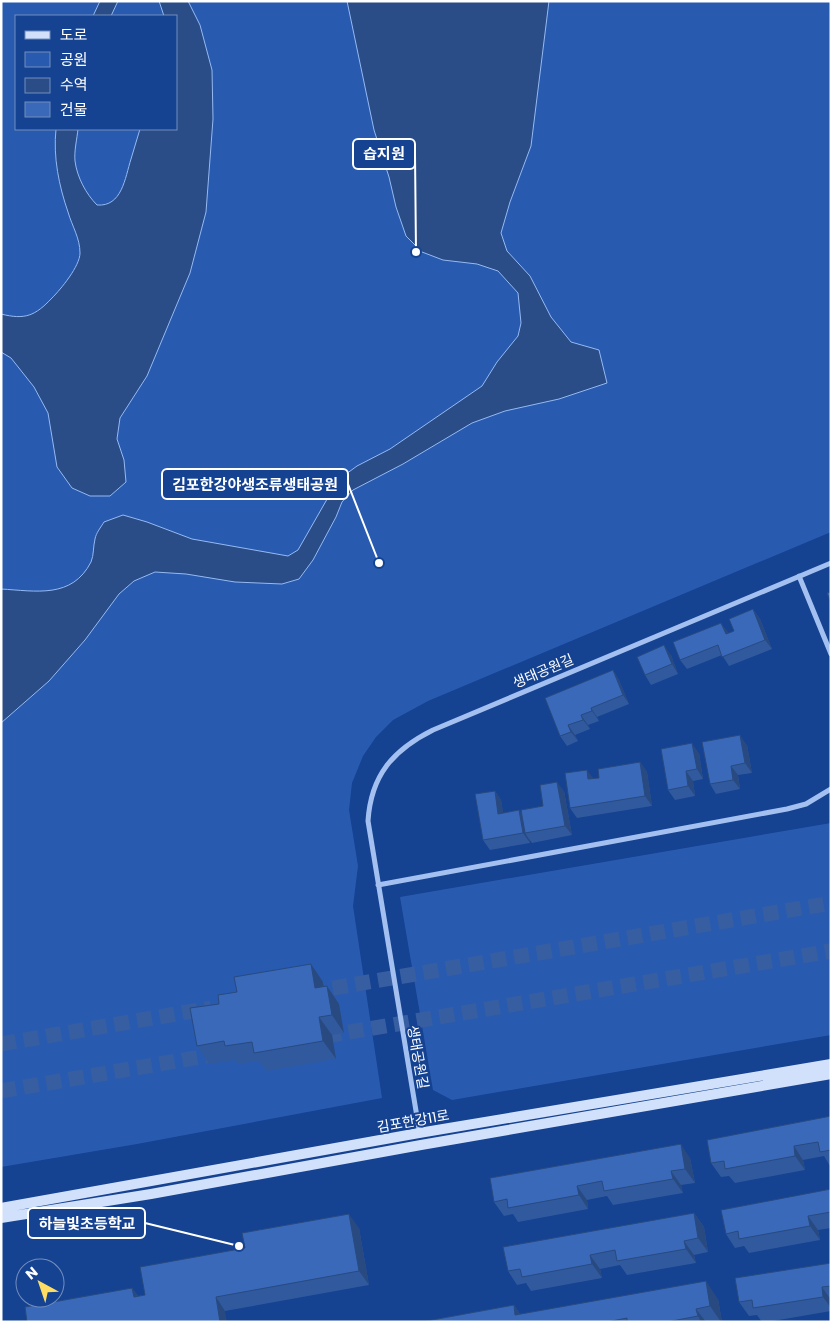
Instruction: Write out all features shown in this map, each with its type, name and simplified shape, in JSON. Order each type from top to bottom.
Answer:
[{"type":"main road","name":"김포한강11로","points":[[1,1208],[419,1133],[831,1064]]},
{"type":"main road","name":"김포한강11로","points":[[1,1218],[151,1194],[831,1074]]},
{"type":"street","name":"생태공원길","points":[[421,1145],[368,821],[369,806],[380,775],[389,761],[402,748],[433,730],[831,563]]},
{"type":"street","points":[[799,576],[831,654]]},
{"type":"street","points":[[378,884],[787,809],[806,804],[831,789]]},
{"type":"green space","points":[[1,1],[831,1],[831,532],[428,701],[393,720],[376,737],[363,756],[352,783],[349,810],[358,866],[353,906],[382,1098],[137,1144],[1,1167]]},
{"type":"green space","points":[[831,823],[831,1035],[452,1100],[433,1090],[400,897]]},
{"type":"water","points":[[100,1],[118,1],[111,15],[93,15]]},
{"type":"water","points":[[159,1],[188,1],[200,25],[212,70],[213,119],[206,212],[190,273],[147,376],[120,418],[117,439],[124,460],[126,482],[110,496],[90,496],[72,488],[57,467],[48,413],[34,387],[11,358],[1,352],[1,314],[17,317],[35,313],[65,283],[74,271],[79,258],[79,242],[59,182],[55,150],[56,130],[78,130],[75,153],[76,167],[89,196],[97,205],[112,201],[121,190],[140,130],[178,130],[178,15],[164,15]]},
{"type":"water","points":[[347,1],[549,1],[531,146],[510,202],[501,233],[507,251],[530,276],[551,317],[571,342],[599,350],[607,383],[559,399],[505,411],[472,423],[403,464],[353,490],[342,502],[313,560],[299,579],[282,584],[235,582],[186,574],[155,572],[134,581],[119,594],[85,640],[49,681],[1,723],[1,589],[52,590],[74,582],[83,574],[91,562],[97,532],[104,522],[123,515],[192,539],[288,556],[298,550],[338,480],[357,466],[390,449],[482,386],[497,362],[518,336],[521,323],[518,293],[498,271],[477,264],[443,260],[422,252],[406,236],[374,130]]},
{"type":"building","points":[[831,592],[831,603],[827,593]]},
{"type":"building","points":[[753,609],[765,640],[722,657],[718,645],[680,660],[673,642],[721,623],[726,634],[734,631],[729,619]]},
{"type":"building","points":[[664,645],[672,664],[645,675],[637,657]]},
{"type":"building","points":[[613,670],[623,695],[591,708],[592,711],[581,715],[583,720],[568,725],[571,732],[560,736],[545,698]]},
{"type":"building","points":[[740,735],[745,763],[731,766],[733,780],[710,784],[702,742]]},
{"type":"building","points":[[692,743],[697,769],[686,771],[688,786],[668,790],[661,749]]},
{"type":"building","points":[[640,762],[645,796],[570,808],[565,773],[587,770],[588,779],[599,778],[598,769]]},
{"type":"building","points":[[557,782],[565,826],[525,833],[521,810],[543,806],[540,785]]},
{"type":"building","points":[[495,791],[498,814],[519,810],[523,833],[483,840],[475,794]]},
{"type":"building","points":[[311,964],[315,988],[327,986],[332,1015],[319,1017],[323,1041],[254,1053],[252,1042],[225,1046],[224,1041],[197,1046],[190,1008],[219,1004],[218,995],[237,992],[234,977]]},
{"type":"building","points":[[831,1116],[831,1150],[820,1152],[818,1142],[794,1146],[795,1156],[725,1169],[724,1161],[711,1163],[707,1140]]},
{"type":"building","points":[[681,1144],[685,1169],[671,1171],[673,1179],[604,1191],[602,1181],[577,1186],[579,1195],[508,1208],[507,1199],[494,1202],[490,1178]]},
{"type":"building","points":[[831,1189],[831,1212],[808,1216],[810,1226],[739,1239],[738,1231],[726,1234],[721,1210]]},
{"type":"building","points":[[694,1213],[698,1238],[684,1241],[686,1249],[617,1261],[615,1250],[590,1255],[592,1264],[522,1277],[520,1269],[508,1271],[503,1247]]},
{"type":"building","points":[[349,1214],[359,1271],[216,1297],[220,1322],[27,1322],[25,1308],[65,1308],[65,1300],[132,1288],[134,1297],[145,1295],[140,1267],[245,1248],[242,1233]]},
{"type":"building","points":[[831,1263],[831,1286],[822,1287],[823,1297],[753,1308],[752,1300],[739,1302],[735,1278]]},
{"type":"building","points":[[706,1281],[710,1306],[696,1309],[698,1316],[667,1322],[627,1322],[627,1318],[607,1322],[421,1322],[514,1305],[515,1315]]},
{"type":"tunnel","points":[[310,992],[831,903]]},
{"type":"tunnel","points":[[326,1036],[831,951]]},
{"type":"tunnel","points":[[1,1044],[211,1008]]},
{"type":"tunnel","points":[[1,1091],[224,1053]]},
{"type":"place","name":"습지원","points":[[416,252]]},
{"type":"place","name":"김포한강야생조류생태공원","points":[[379,563]]},
{"type":"place","name":"하늘빛초등학교","points":[[239,1246]]}]
